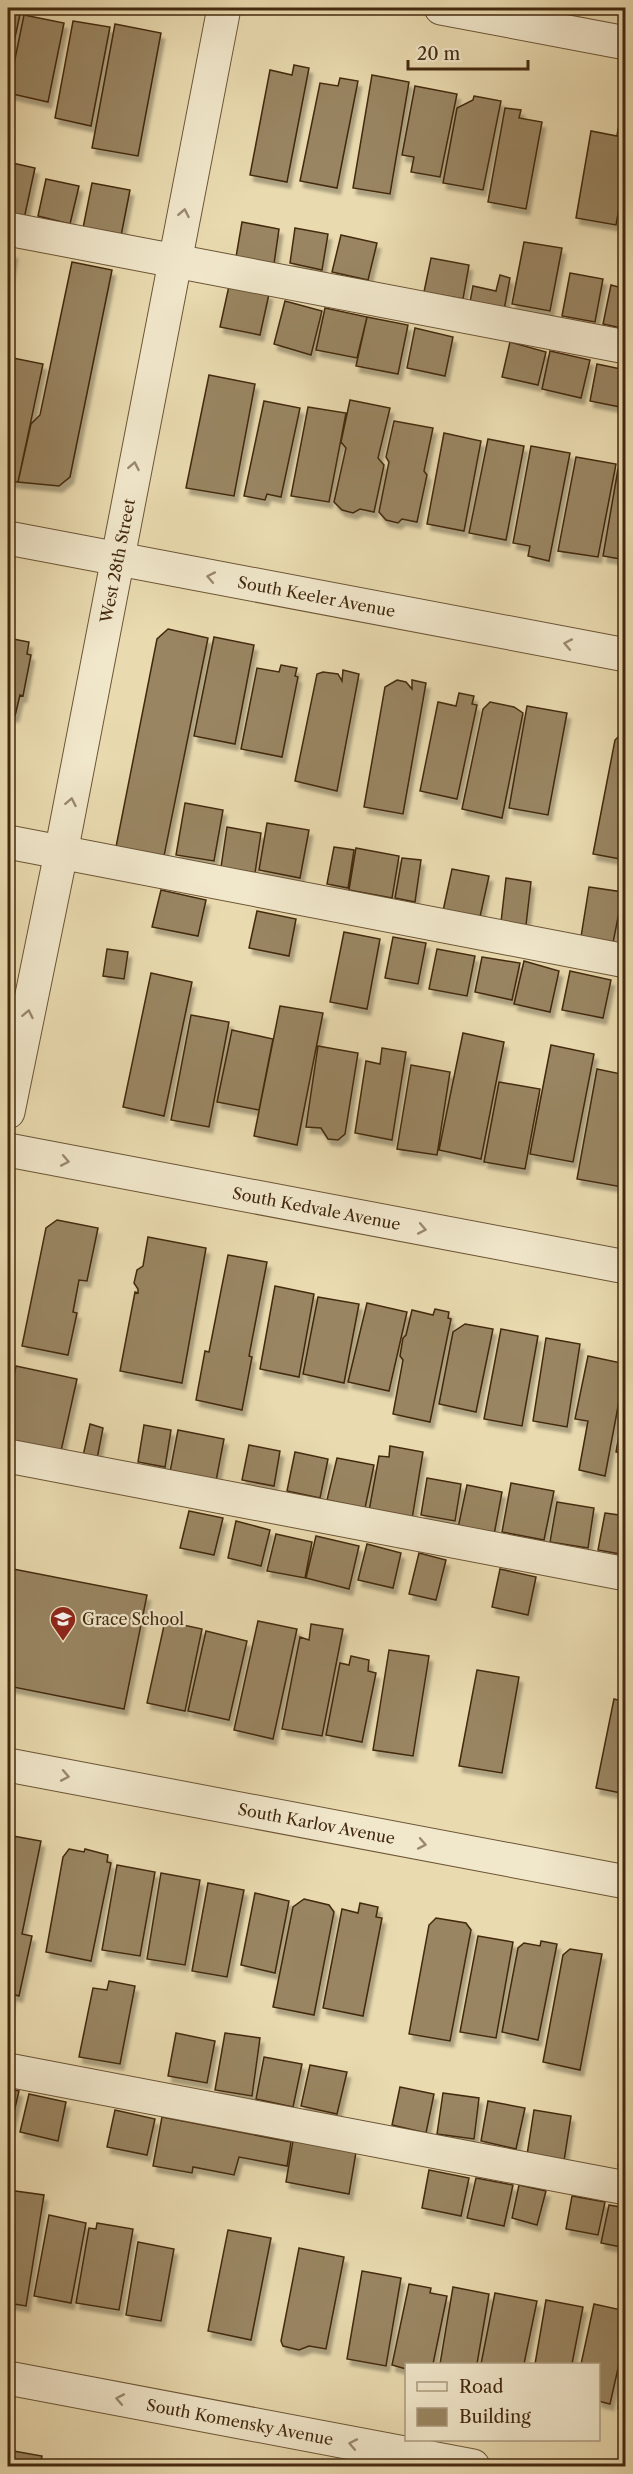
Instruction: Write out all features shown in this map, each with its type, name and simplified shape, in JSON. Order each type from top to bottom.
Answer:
[{"type":"street","name":"West 28th Street","points":[[8,1112],[61,853],[116,558],[224,8]]},
{"type":"street","points":[[441,8],[626,43]]},
{"type":"street","points":[[8,229],[626,346]]},
{"type":"street","name":"South Keeler Avenue","points":[[8,538],[626,655]]},
{"type":"street","points":[[8,842],[626,961]]},
{"type":"street","name":"South Kedvale Avenue","points":[[8,1150],[626,1267]]},
{"type":"street","points":[[8,1456],[626,1574]]},
{"type":"street","name":"South Karlov Avenue","points":[[8,1765],[626,1882]]},
{"type":"street","points":[[8,2070],[626,2188]]},
{"type":"street","name":"South Komensky Avenue","points":[[8,2378],[472,2466]]},
{"type":"building","points":[[8,8],[21,10],[8,69]]},
{"type":"building","points":[[24,15],[64,23],[48,102],[8,93]]},
{"type":"building","points":[[73,21],[110,27],[91,126],[55,118]]},
{"type":"building","points":[[115,24],[161,33],[138,156],[92,148]]},
{"type":"building","points":[[294,65],[309,68],[287,182],[250,175],[270,70],[292,75]]},
{"type":"building","points":[[372,75],[409,82],[390,194],[353,188]]},
{"type":"building","points":[[340,78],[358,81],[337,188],[300,181],[320,83],[338,86]]},
{"type":"building","points":[[415,86],[457,94],[440,177],[411,172],[414,157],[402,155]]},
{"type":"building","points":[[474,96],[501,101],[483,190],[443,183],[457,108],[473,100]]},
{"type":"building","points":[[505,108],[521,110],[519,118],[542,122],[526,209],[488,202]]},
{"type":"building","points":[[618,129],[626,130],[626,170],[616,225],[576,218],[591,131],[617,136]]},
{"type":"building","points":[[8,162],[35,168],[24,219],[8,216]]},
{"type":"building","points":[[46,179],[79,186],[70,224],[38,216]]},
{"type":"building","points":[[92,183],[130,190],[121,236],[83,228]]},
{"type":"building","points":[[242,222],[279,229],[274,264],[236,257]]},
{"type":"building","points":[[295,228],[328,234],[322,270],[290,263]]},
{"type":"building","points":[[341,235],[377,243],[368,280],[332,272]]},
{"type":"building","points":[[524,242],[562,248],[550,311],[512,304]]},
{"type":"building","points":[[8,252],[14,253],[8,286]]},
{"type":"building","points":[[431,258],[469,265],[463,299],[424,292]]},
{"type":"building","points":[[72,262],[112,270],[70,477],[59,486],[18,482],[31,424],[40,415]]},
{"type":"building","points":[[570,273],[603,279],[595,322],[562,316]]},
{"type":"building","points":[[500,275],[510,278],[504,310],[470,302],[473,286],[496,291]]},
{"type":"building","points":[[611,285],[626,289],[626,329],[603,324]]},
{"type":"building","points":[[229,286],[269,294],[260,335],[220,327]]},
{"type":"building","points":[[285,301],[322,311],[311,355],[274,344]]},
{"type":"building","points":[[325,308],[367,317],[357,358],[316,350]]},
{"type":"building","points":[[367,317],[408,325],[398,374],[356,366]]},
{"type":"building","points":[[415,328],[453,337],[445,376],[407,368]]},
{"type":"building","points":[[510,342],[546,352],[538,385],[502,377]]},
{"type":"building","points":[[550,351],[590,360],[581,398],[542,389]]},
{"type":"building","points":[[8,357],[43,364],[18,482],[8,481]]},
{"type":"building","points":[[597,364],[626,370],[625,408],[590,401]]},
{"type":"building","points":[[209,375],[255,384],[234,496],[186,488]]},
{"type":"building","points":[[350,400],[390,408],[378,458],[384,465],[374,512],[360,509],[353,513],[342,510],[334,502],[346,448],[341,442]]},
{"type":"building","points":[[264,401],[300,408],[281,497],[267,494],[265,500],[244,496]]},
{"type":"building","points":[[308,407],[346,413],[329,502],[291,496]]},
{"type":"building","points":[[394,421],[433,428],[424,471],[427,475],[417,522],[402,519],[398,523],[386,520],[379,512],[389,462],[386,457]]},
{"type":"building","points":[[444,433],[481,441],[464,531],[427,524]]},
{"type":"building","points":[[488,439],[524,446],[506,540],[469,533]]},
{"type":"building","points":[[531,446],[570,453],[549,561],[528,556],[530,546],[513,543]]},
{"type":"building","points":[[576,457],[616,464],[598,557],[558,551]]},
{"type":"building","points":[[618,469],[626,470],[626,560],[603,556]]},
{"type":"building","points":[[168,629],[208,638],[163,861],[115,852],[157,639]]},
{"type":"building","points":[[214,637],[254,645],[235,744],[194,736]]},
{"type":"building","points":[[8,638],[29,642],[27,654],[31,655],[23,696],[20,695],[15,716],[8,715]]},
{"type":"building","points":[[281,665],[297,668],[295,676],[298,677],[282,757],[241,749],[257,668],[279,672]]},
{"type":"building","points":[[343,670],[359,674],[337,791],[295,781],[317,674],[323,672],[338,674],[342,681]]},
{"type":"building","points":[[397,680],[406,682],[412,689],[412,680],[426,683],[403,814],[364,807],[385,687]]},
{"type":"building","points":[[459,693],[474,696],[472,704],[477,705],[457,799],[420,791],[438,702],[456,706]]},
{"type":"building","points":[[490,702],[514,707],[523,713],[502,818],[462,809],[483,709]]},
{"type":"building","points":[[527,706],[567,713],[548,815],[509,808]]},
{"type":"building","points":[[618,737],[626,739],[626,860],[593,854],[615,740]]},
{"type":"building","points":[[185,803],[223,810],[214,861],[176,855]]},
{"type":"building","points":[[267,823],[309,830],[300,878],[259,870]]},
{"type":"building","points":[[227,827],[261,833],[255,873],[221,867]]},
{"type":"building","points":[[334,847],[354,850],[348,888],[327,884]]},
{"type":"building","points":[[356,848],[399,856],[392,898],[349,890]]},
{"type":"building","points":[[402,858],[421,860],[415,902],[395,898]]},
{"type":"building","points":[[452,869],[489,876],[480,917],[443,911]]},
{"type":"building","points":[[506,878],[531,882],[526,925],[501,922]]},
{"type":"building","points":[[589,887],[623,892],[613,943],[581,937]]},
{"type":"building","points":[[161,890],[206,900],[198,936],[152,927]]},
{"type":"building","points":[[257,911],[296,919],[289,956],[249,948]]},
{"type":"building","points":[[344,932],[380,939],[367,1009],[330,1002]]},
{"type":"building","points":[[393,937],[426,943],[418,984],[385,978]]},
{"type":"building","points":[[107,949],[128,952],[124,979],[103,976]]},
{"type":"building","points":[[437,949],[475,956],[467,996],[429,989]]},
{"type":"building","points":[[482,957],[520,963],[512,1000],[475,992]]},
{"type":"building","points":[[524,961],[559,971],[550,1012],[514,1004]]},
{"type":"building","points":[[570,971],[611,980],[603,1018],[562,1010]]},
{"type":"building","points":[[151,973],[192,982],[164,1116],[123,1107]]},
{"type":"building","points":[[280,1006],[323,1013],[297,1145],[254,1136]]},
{"type":"building","points":[[191,1015],[229,1022],[209,1127],[171,1120]]},
{"type":"building","points":[[232,1030],[273,1039],[259,1110],[217,1102]]},
{"type":"building","points":[[463,1033],[504,1042],[481,1159],[439,1150]]},
{"type":"building","points":[[551,1045],[594,1054],[573,1162],[530,1154]]},
{"type":"building","points":[[318,1046],[358,1053],[345,1134],[338,1140],[328,1139],[321,1128],[306,1127]]},
{"type":"building","points":[[382,1048],[406,1052],[392,1140],[355,1133],[366,1061],[380,1064]]},
{"type":"building","points":[[411,1065],[450,1072],[437,1155],[397,1149]]},
{"type":"building","points":[[597,1069],[626,1075],[626,1170],[622,1187],[577,1179]]},
{"type":"building","points":[[499,1082],[540,1089],[525,1169],[484,1162]]},
{"type":"building","points":[[57,1220],[98,1228],[87,1281],[79,1280],[73,1312],[77,1313],[68,1355],[22,1346],[46,1228]]},
{"type":"building","points":[[148,1237],[206,1248],[182,1383],[120,1371],[135,1292],[138,1293],[134,1283],[137,1270],[143,1266]]},
{"type":"building","points":[[228,1255],[267,1262],[249,1356],[252,1357],[242,1410],[196,1400],[205,1351],[209,1352]]},
{"type":"building","points":[[275,1286],[314,1294],[299,1377],[260,1369]]},
{"type":"building","points":[[318,1297],[359,1304],[344,1383],[303,1374]]},
{"type":"building","points":[[367,1303],[407,1312],[389,1391],[348,1382]]},
{"type":"building","points":[[435,1309],[449,1312],[448,1318],[451,1319],[430,1422],[393,1414],[403,1360],[400,1356],[403,1338],[406,1335],[412,1310],[433,1315]]},
{"type":"building","points":[[465,1324],[493,1329],[476,1412],[439,1404],[453,1332]]},
{"type":"building","points":[[501,1329],[538,1336],[522,1426],[484,1419]]},
{"type":"building","points":[[546,1338],[580,1344],[567,1427],[533,1421]]},
{"type":"building","points":[[588,1356],[626,1364],[605,1476],[579,1470],[588,1421],[575,1419]]},
{"type":"building","points":[[16,1366],[77,1379],[61,1451],[8,1439],[8,1406]]},
{"type":"building","points":[[626,1396],[626,1454],[616,1452]]},
{"type":"building","points":[[90,1424],[103,1428],[97,1459],[83,1456]]},
{"type":"building","points":[[144,1425],[171,1430],[165,1467],[138,1462]]},
{"type":"building","points":[[178,1430],[224,1439],[216,1481],[170,1472]]},
{"type":"building","points":[[249,1445],[280,1451],[274,1486],[242,1480]]},
{"type":"building","points":[[390,1446],[423,1452],[412,1519],[369,1511],[379,1456],[389,1457]]},
{"type":"building","points":[[295,1452],[328,1459],[320,1498],[287,1491]]},
{"type":"building","points":[[337,1458],[374,1465],[365,1508],[327,1500]]},
{"type":"building","points":[[427,1478],[461,1484],[455,1521],[421,1515]]},
{"type":"building","points":[[511,1483],[554,1491],[544,1540],[502,1532]]},
{"type":"building","points":[[467,1485],[502,1492],[494,1535],[458,1528]]},
{"type":"building","points":[[557,1502],[594,1508],[588,1548],[550,1542]]},
{"type":"building","points":[[189,1511],[223,1518],[214,1555],[180,1548]]},
{"type":"building","points":[[605,1513],[626,1516],[626,1555],[598,1550]]},
{"type":"building","points":[[236,1521],[270,1530],[261,1566],[228,1558]]},
{"type":"building","points":[[276,1534],[312,1542],[305,1578],[267,1571]]},
{"type":"building","points":[[316,1536],[359,1546],[349,1589],[306,1578]]},
{"type":"building","points":[[367,1544],[401,1553],[393,1588],[358,1580]]},
{"type":"building","points":[[419,1553],[446,1560],[436,1600],[409,1594]]},
{"type":"building","points":[[8,1568],[147,1595],[124,1709],[8,1686]]},
{"type":"building","points":[[500,1569],[536,1577],[528,1615],[492,1607]]},
{"type":"building","points":[[165,1621],[202,1629],[185,1711],[147,1703]]},
{"type":"building","points":[[258,1621],[297,1629],[273,1739],[234,1730]]},
{"type":"building","points":[[311,1624],[343,1629],[322,1736],[282,1729],[300,1637],[309,1640]]},
{"type":"building","points":[[206,1631],[247,1641],[229,1720],[188,1711]]},
{"type":"building","points":[[389,1650],[429,1656],[413,1756],[373,1750]]},
{"type":"building","points":[[351,1656],[369,1660],[368,1671],[376,1673],[362,1742],[326,1735],[340,1663],[349,1665]]},
{"type":"building","points":[[477,1670],[519,1677],[502,1773],[459,1766]]},
{"type":"building","points":[[614,1699],[626,1702],[626,1794],[596,1788]]},
{"type":"building","points":[[13,1836],[41,1841],[22,1934],[32,1936],[19,1996],[12,1994],[8,2016],[8,1843],[11,1844]]},
{"type":"building","points":[[69,1849],[84,1852],[85,1849],[108,1855],[107,1862],[111,1863],[91,1961],[46,1952],[63,1857]]},
{"type":"building","points":[[117,1865],[155,1872],[140,1956],[102,1950]]},
{"type":"building","points":[[161,1873],[200,1880],[185,1965],[147,1959]]},
{"type":"building","points":[[208,1883],[244,1890],[227,1977],[192,1971]]},
{"type":"building","points":[[255,1893],[289,1901],[275,1973],[241,1965]]},
{"type":"building","points":[[304,1899],[329,1905],[334,1912],[314,2015],[273,2007],[293,1907]]},
{"type":"building","points":[[360,1903],[378,1907],[376,1917],[382,1918],[363,2016],[323,2008],[342,1909],[358,1913]]},
{"type":"building","points":[[436,1918],[466,1923],[471,1930],[450,2041],[409,2034],[429,1925]]},
{"type":"building","points":[[478,1936],[513,1942],[496,2038],[460,2032]]},
{"type":"building","points":[[541,1941],[557,1944],[538,2040],[502,2032],[518,1948],[524,1943],[540,1946]]},
{"type":"building","points":[[570,1949],[602,1954],[580,2070],[543,2062],[563,1955]]},
{"type":"building","points":[[109,1981],[135,1986],[120,2064],[79,2057],[93,1988],[107,1990]]},
{"type":"building","points":[[176,2033],[215,2041],[207,2083],[168,2076]]},
{"type":"building","points":[[225,2033],[260,2038],[252,2096],[215,2090]]},
{"type":"building","points":[[264,2057],[302,2064],[293,2107],[256,2099]]},
{"type":"building","points":[[310,2065],[347,2072],[337,2114],[301,2106]]},
{"type":"building","points":[[400,2087],[434,2094],[426,2133],[392,2125]]},
{"type":"building","points":[[8,2088],[19,2091],[10,2129],[8,2129]]},
{"type":"building","points":[[443,2093],[479,2098],[474,2139],[437,2134]]},
{"type":"building","points":[[29,2094],[66,2102],[58,2141],[20,2132]]},
{"type":"building","points":[[488,2101],[525,2108],[516,2149],[481,2141]]},
{"type":"building","points":[[115,2110],[155,2119],[147,2155],[107,2147]]},
{"type":"building","points":[[534,2110],[571,2116],[564,2161],[527,2155]]},
{"type":"building","points":[[162,2117],[291,2142],[287,2166],[239,2157],[234,2175],[193,2167],[192,2173],[153,2166]]},
{"type":"building","points":[[626,2129],[626,2168],[618,2166]]},
{"type":"building","points":[[293,2141],[356,2152],[349,2194],[286,2182]]},
{"type":"building","points":[[429,2170],[469,2178],[461,2216],[422,2208]]},
{"type":"building","points":[[476,2178],[513,2185],[504,2226],[467,2218]]},
{"type":"building","points":[[519,2185],[546,2191],[537,2225],[512,2218]]},
{"type":"building","points":[[8,2190],[44,2195],[26,2306],[8,2303]]},
{"type":"building","points":[[572,2196],[605,2202],[598,2235],[566,2229]]},
{"type":"building","points":[[609,2205],[626,2208],[626,2248],[601,2243]]},
{"type":"building","points":[[49,2215],[86,2223],[71,2303],[34,2296]]},
{"type":"building","points":[[97,2223],[133,2229],[119,2310],[76,2303],[89,2228],[96,2229]]},
{"type":"building","points":[[228,2230],[271,2238],[251,2340],[208,2331]]},
{"type":"building","points":[[138,2242],[174,2249],[161,2321],[126,2315]]},
{"type":"building","points":[[299,2248],[344,2257],[326,2349],[309,2346],[299,2350],[283,2346],[281,2341]]},
{"type":"building","points":[[362,2271],[401,2278],[386,2366],[347,2359]]},
{"type":"building","points":[[409,2284],[431,2288],[430,2293],[447,2296],[433,2363],[405,2363],[405,2369],[392,2365]]},
{"type":"building","points":[[453,2287],[489,2294],[477,2363],[440,2363]]},
{"type":"building","points":[[495,2293],[537,2301],[524,2363],[481,2363]]},
{"type":"building","points":[[546,2300],[583,2307],[572,2363],[535,2363]]},
{"type":"building","points":[[594,2304],[626,2311],[626,2333],[610,2404],[600,2402],[600,2363],[581,2363]]},
{"type":"building","points":[[626,2366],[626,2409],[618,2408]]},
{"type":"building","points":[[8,2450],[42,2456],[40,2466],[8,2466]]},
{"type":"building","points":[[48,2461],[80,2466],[47,2466]]},
{"type":"place","name":"Grace School","points":[[63,1642]]}]
